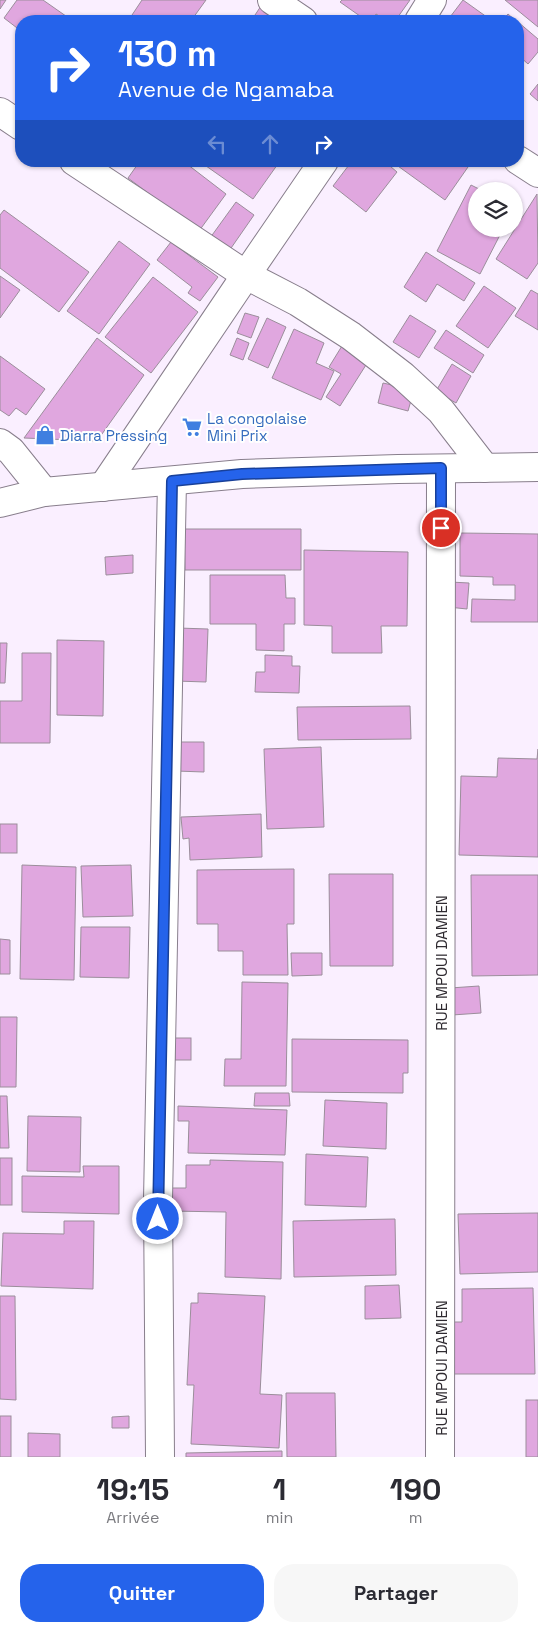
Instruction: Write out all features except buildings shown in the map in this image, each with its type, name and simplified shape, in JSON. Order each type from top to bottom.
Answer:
[{"type":"street","points":[[272,0],[294,15]]},
{"type":"street","points":[[423,15],[432,0]]},
{"type":"street","points":[[0,112],[15,122]]},
{"type":"street","points":[[524,164],[538,173]]},
{"type":"street","points":[[83,167],[246,274],[298,302],[351,336],[403,376],[441,411],[485,468]]},
{"type":"street","points":[[103,487],[320,167]]},
{"type":"street","points":[[0,443],[11,451],[44,492]]},
{"type":"street","points":[[0,503],[44,492],[242,474],[538,467]]},
{"type":"street","name":"RUE MPOUI DAMIEN","points":[[440,1457],[441,468]]},
{"type":"street","points":[[160,1457],[158,1200],[172,481]]},
{"type":"place","name":"La congolaise Mini Prix","points":[[192,427]]},
{"type":"place","name":"Diarra Pressing","points":[[45,435]]},
{"type":"route","points":[[158,1219],[172,481],[242,474],[441,468],[441,528]]}]
